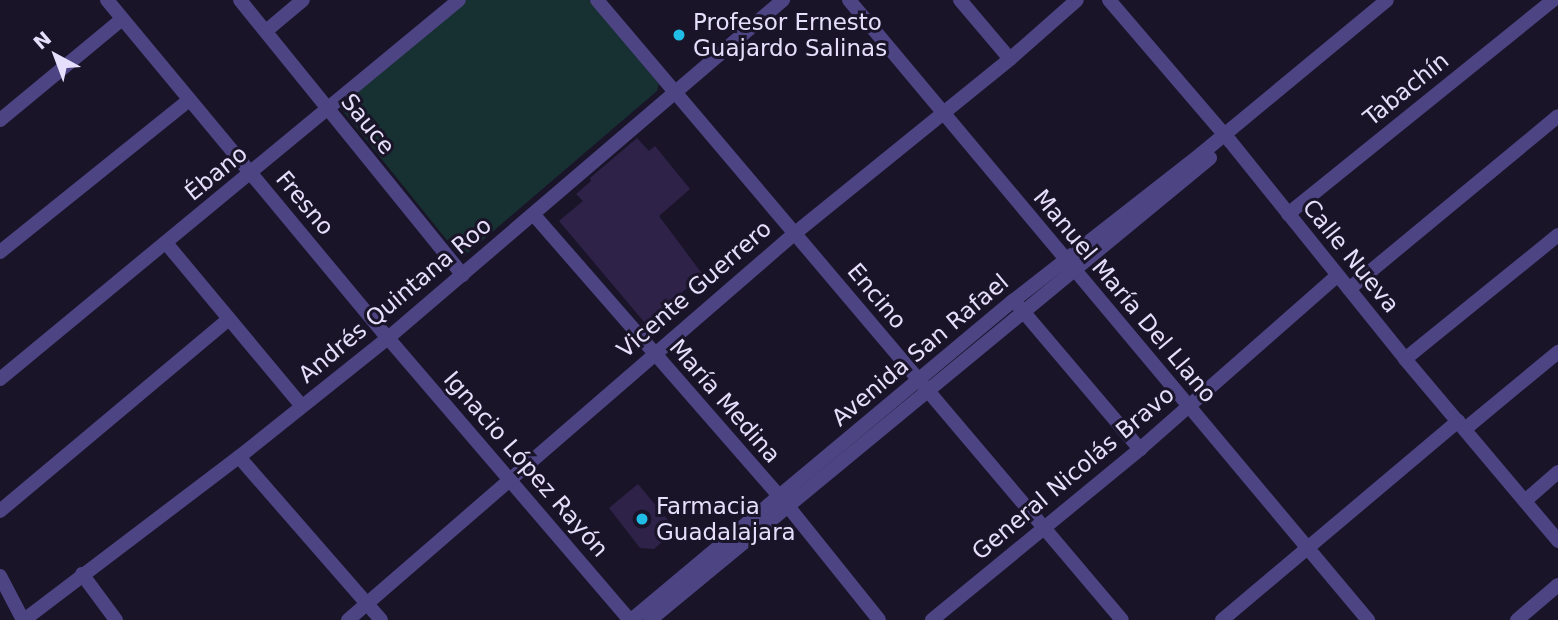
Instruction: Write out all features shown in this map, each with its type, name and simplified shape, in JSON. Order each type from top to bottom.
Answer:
[{"type":"street","name":"Fresno","points":[[107,0],[388,338]]},
{"type":"street","name":"Sauce","points":[[240,0],[463,275]]},
{"type":"street","points":[[266,31],[303,0]]},
{"type":"street","name":"Ébano","points":[[0,379],[252,174],[326,109],[459,0]]},
{"type":"street","name":"Encino","points":[[597,0],[1122,620]]},
{"type":"street","name":"Andrés Quintana Roo","points":[[23,620],[239,457],[388,338],[783,0]]},
{"type":"street","name":"Manuel María Del Llano","points":[[849,0],[1068,265],[1368,620]]},
{"type":"street","points":[[960,0],[1010,59]]},
{"type":"street","name":"Vicente Guerrero","points":[[348,620],[794,234],[1010,59],[1077,0]]},
{"type":"street","name":"Calle Nueva","points":[[1109,0],[1227,138],[1405,359],[1558,541]]},
{"type":"street","name":"Avenida San Rafael","points":[[631,620],[783,501],[1068,265],[1227,138],[1242,120],[1387,0]]},
{"type":"street","name":"Tabachín","points":[[1288,214],[1553,0]]},
{"type":"street","points":[[0,120],[122,19]]},
{"type":"street","points":[[0,252],[189,100]]},
{"type":"street","points":[[1349,289],[1558,116]]},
{"type":"street","name":"María Medina","points":[[534,215],[783,501],[879,620]]},
{"type":"street","points":[[1405,359],[1558,235]]},
{"type":"street","points":[[166,243],[302,406]]},
{"type":"street","name":"General Nicolás Bravo","points":[[932,620],[1140,449],[1337,276]]},
{"type":"street","points":[[1018,306],[1140,449]]},
{"type":"street","points":[[0,511],[228,320]]},
{"type":"street","name":"Ignacio López Rayón","points":[[388,338],[631,620]]},
{"type":"street","points":[[1222,620],[1305,547],[1558,352]]},
{"type":"street","points":[[239,457],[381,620]]},
{"type":"street","points":[[1525,501],[1558,472]]},
{"type":"street","name":"Avenida San Rafael","points":[[650,620],[783,501]]},
{"type":"street","points":[[82,575],[117,620]]},
{"type":"street","points":[[0,576],[23,620]]},
{"type":"street","points":[[1517,620],[1558,585]]},
{"type":"green space","points":[[463,0],[589,0],[659,84],[657,91],[463,257],[339,106]]},
{"type":"building","points":[[637,138],[649,151],[655,146],[690,189],[659,216],[703,275],[645,323],[559,221],[583,201],[576,194],[591,181],[590,178]]},
{"type":"building","name":"Farmacia Guadalajara","points":[[638,484],[676,530],[654,549],[640,548],[609,508]]},
{"type":"place","name":"Profesor Ernesto Guajardo Salinas","points":[[679,35]]},
{"type":"place","name":"Farmacia Guadalajara","points":[[642,519]]}]
